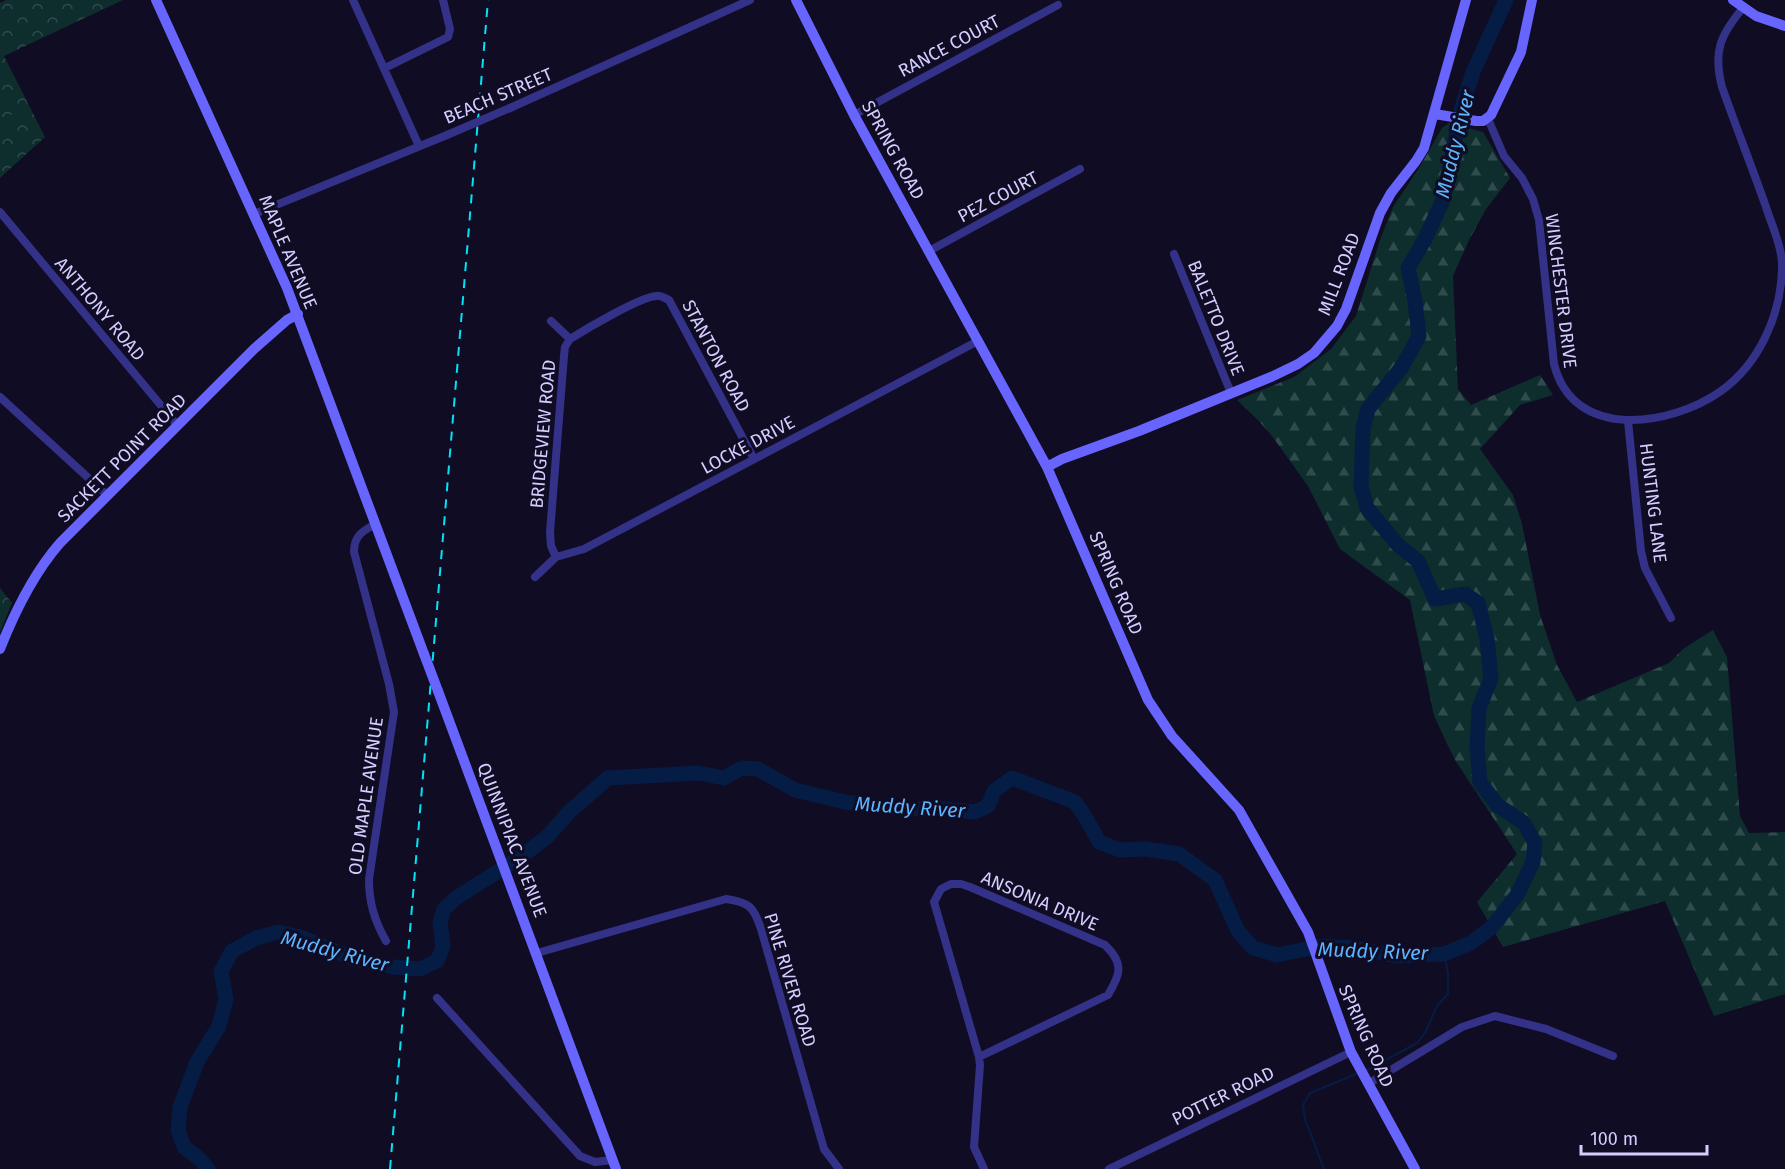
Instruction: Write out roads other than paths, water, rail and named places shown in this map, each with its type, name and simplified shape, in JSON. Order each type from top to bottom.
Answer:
[{"type":"street","name":"MAPLE AVENUE","points":[[156,0],[297,314],[376,524]]},
{"type":"street","points":[[353,0],[419,146]]},
{"type":"street","points":[[385,68],[448,38],[449,23],[443,0]]},
{"type":"street","name":"BEACH STREET","points":[[254,214],[510,108],[750,0]]},
{"type":"street","name":"SPRING ROAD","points":[[796,0],[854,115],[1047,466],[1149,700],[1172,736],[1239,810],[1310,940],[1351,1052],[1415,1169]]},
{"type":"street","points":[[1435,114],[1469,121],[1488,119],[1494,111],[1521,52],[1532,0]]},
{"type":"street","points":[[1733,0],[1756,16],[1785,26]]},
{"type":"street","name":"MILL ROAD","points":[[1047,466],[1231,393],[1298,364],[1314,353],[1337,326],[1346,309],[1380,213],[1391,193],[1424,147],[1435,114],[1463,1]]},
{"type":"street","name":"RANCE COURT","points":[[854,115],[1058,5]]},
{"type":"street","name":"WINCHESTER DRIVE","points":[[1488,119],[1504,156],[1522,178],[1533,199],[1539,220],[1557,379],[1580,406],[1595,415],[1628,421],[1657,417],[1700,403],[1722,390],[1740,374],[1756,353],[1772,325],[1783,266],[1775,234],[1716,66],[1725,33],[1743,8]]},
{"type":"street","name":"PEZ COURT","points":[[929,251],[1080,169]]},
{"type":"street","name":"ANTHONY ROAD","points":[[0,212],[178,426]]},
{"type":"street","name":"BALETTO DRIVE","points":[[1174,254],[1231,393]]},
{"type":"street","name":"STANTON ROAD","points":[[570,339],[648,298],[661,296],[669,300],[754,459]]},
{"type":"street","name":"SACKETT POINT ROAD","points":[[0,649],[21,602],[41,568],[69,533],[254,349],[297,314]]},
{"type":"street","name":"BRIDGEVIEW ROAD","points":[[551,321],[570,339],[565,347],[564,356],[550,532],[551,546],[556,557]]},
{"type":"street","name":"LOCKE DRIVE","points":[[536,577],[556,557],[584,549],[978,341]]},
{"type":"street","points":[[0,397],[107,495]]},
{"type":"street","name":"HUNTING LANE","points":[[1628,421],[1641,551],[1645,568],[1671,618]]},
{"type":"street","name":"QUINNIPIAC AVENUE","points":[[376,524],[615,1164]]},
{"type":"street","name":"OLD MAPLE AVENUE","points":[[376,524],[363,530],[357,536],[354,552],[389,684],[394,712],[369,879],[369,894],[374,918],[386,941]]},
{"type":"street","name":"ANSONIA DRIVE","points":[[979,1058],[1108,995],[1118,977],[1117,963],[1113,952],[1105,945],[970,887],[951,884],[940,889],[934,902],[979,1058],[974,1147],[984,1169]]},
{"type":"street","name":"PINE RIVER ROAD","points":[[537,953],[726,899],[741,901],[752,908],[761,929],[824,1149],[839,1169]]},
{"type":"street","points":[[437,998],[580,1156],[595,1162],[615,1164]]},
{"type":"street","points":[[1368,1084],[1462,1027],[1495,1016],[1546,1029],[1613,1056]]},
{"type":"street","name":"POTTER ROAD","points":[[1110,1169],[1351,1052]]},
{"type":"waterway","name":"Muddy River","points":[[208,1169],[201,1160],[184,1147],[178,1130],[180,1107],[197,1062],[219,1026],[226,999],[221,971],[232,951],[256,938],[278,932],[300,937],[354,959],[393,967],[420,969],[437,961],[443,947],[440,922],[444,909],[456,898],[519,858],[547,837],[569,812],[608,778],[698,773],[724,778],[742,768],[758,769],[795,790],[845,802],[903,809],[934,808],[975,812],[988,806],[994,791],[1012,778],[1075,802],[1099,842],[1120,850],[1145,849],[1179,854],[1215,880],[1238,931],[1253,948],[1277,955],[1321,946],[1355,948],[1396,956],[1444,954],[1471,943],[1492,927],[1517,895],[1533,862],[1535,843],[1524,823],[1497,805],[1480,782],[1477,748],[1479,708],[1491,679],[1487,638],[1478,603],[1465,594],[1435,599],[1418,561],[1398,545],[1367,508],[1361,486],[1363,428],[1368,409],[1402,367],[1419,336],[1408,268],[1425,239],[1443,200],[1461,110],[1473,72],[1506,0]]},
{"type":"waterway","points":[[1367,1070],[1417,1043],[1425,1033],[1437,1006],[1448,994],[1448,973],[1444,954]]},
{"type":"waterway","points":[[1324,1169],[1305,1119],[1303,1105],[1310,1093],[1356,1074]]},
{"type":"railway","points":[[390,1169],[488,0]]}]
